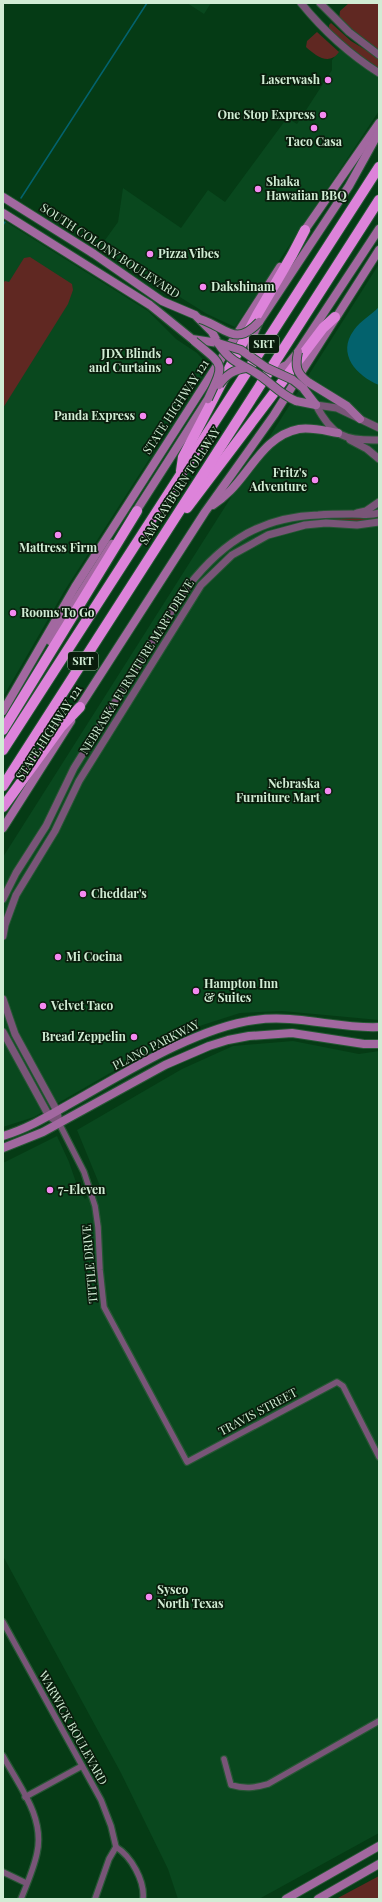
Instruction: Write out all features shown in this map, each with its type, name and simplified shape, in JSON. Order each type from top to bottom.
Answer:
[{"type":"highway","name":"SAM RAYBURN TOLLWAY","points":[[3,750],[379,167]]},
{"type":"highway","name":"SAM RAYBURN TOLLWAY","points":[[3,786],[379,200]]},
{"type":"highway","points":[[180,474],[183,457],[257,315],[305,230]]},
{"type":"highway","points":[[163,537],[199,494],[323,328],[336,317]]},
{"type":"highway","points":[[3,730],[137,511]]},
{"type":"highway","points":[[3,807],[61,727],[80,707]]},
{"type":"main road","name":"STATE HIGHWAY 121","points":[[3,711],[26,674],[75,587],[295,243],[379,123]]},
{"type":"main road","points":[[197,317],[231,334],[239,336],[251,331],[259,322],[349,186],[379,132]]},
{"type":"main road","name":"SOUTH COLONY BOULEVARD","points":[[3,197],[103,260],[162,301],[197,317],[212,332],[218,343],[229,357],[262,377],[278,392],[296,401],[316,405]]},
{"type":"main road","name":"SOUTH COLONY BOULEVARD","points":[[3,213],[164,314],[213,356],[220,366],[220,373],[208,399]]},
{"type":"main road","points":[[274,371],[287,365],[298,352],[379,229]]},
{"type":"main road","name":"STATE HIGHWAY 121","points":[[3,828],[205,512],[274,415],[379,250]]},
{"type":"main road","points":[[95,271],[103,260]]},
{"type":"main road","points":[[252,358],[251,340],[259,322]]},
{"type":"main road","points":[[194,341],[218,343],[241,350],[274,371],[306,385],[347,406],[360,419]]},
{"type":"main road","points":[[298,352],[296,364],[297,372],[306,385],[316,405]]},
{"type":"main road","points":[[26,674],[52,638],[102,557],[137,511],[208,399],[225,376],[237,370],[246,368]]},
{"type":"main road","points":[[205,512],[230,492],[268,445],[277,438],[298,430],[309,429],[338,433]]},
{"type":"main road","name":"PLANO PARKWAY","points":[[3,1136],[49,1116],[168,1050],[228,1026],[257,1019],[291,1019],[359,1028],[379,1027]]},
{"type":"main road","name":"PLANO PARKWAY","points":[[3,1148],[26,1140],[165,1066],[209,1046],[228,1040],[249,1036],[292,1033],[364,1044],[379,1044]]},
{"type":"main road","points":[[286,1899],[379,1846]]},
{"type":"main road","points":[[318,1899],[379,1864]]},
{"type":"street","points":[[300,3],[319,25],[347,50],[379,73]]},
{"type":"street","points":[[320,3],[350,32],[379,55]]},
{"type":"street","points":[[316,405],[337,408],[379,428]]},
{"type":"street","points":[[316,405],[323,418],[338,433],[367,449],[379,459]]},
{"type":"street","points":[[350,440],[379,440]]},
{"type":"street","points":[[353,514],[366,511],[379,502]]},
{"type":"street","name":"NEBRASKA FURNITURE MART DRIVE","points":[[3,899],[16,873],[46,826],[74,768],[198,573],[224,547],[262,526],[298,517],[353,514],[367,516],[379,513]]},
{"type":"street","name":"NEBRASKA FURNITURE MART DRIVE","points":[[3,936],[7,919],[16,895],[55,831],[79,781],[201,585],[232,555],[268,535],[305,525],[326,523],[357,525],[379,522]]},
{"type":"street","points":[[3,999],[15,1034],[57,1111],[59,1123]]},
{"type":"street","points":[[3,1032],[49,1116],[59,1123]]},
{"type":"street","name":"TITTLE DRIVE","points":[[59,1123],[84,1172],[95,1206],[104,1307],[187,1462]]},
{"type":"street","name":"TRAVIS STREET","points":[[187,1462],[337,1382],[343,1386],[379,1457]]},
{"type":"street","name":"WARWICK BOULEVARD","points":[[3,1622],[106,1813],[116,1847]]},
{"type":"street","points":[[224,1759],[231,1785],[242,1789],[253,1788],[268,1784],[379,1721]]},
{"type":"street","points":[[4,1760],[36,1820],[39,1836],[36,1858],[21,1899]]},
{"type":"street","points":[[25,1797],[82,1766]]},
{"type":"street","points":[[95,1899],[108,1859],[116,1847],[128,1856],[142,1886],[142,1899]]},
{"type":"street","points":[[3,1872],[26,1883]]},
{"type":"shaded area","points":[[187,3],[211,3],[204,14]]},
{"type":"shaded area","points":[[349,3],[379,3],[379,51],[339,19],[340,11]]},
{"type":"shaded area","points":[[331,23],[351,41],[379,58],[379,69],[347,46],[329,30],[329,25]]},
{"type":"shaded area","points":[[317,32],[339,52],[335,56],[327,59],[322,58],[314,54],[306,47],[307,41]]},
{"type":"shaded area","points":[[340,49],[379,76],[379,111],[235,327],[207,314],[100,247],[118,222],[123,188],[181,228],[208,190],[225,202],[287,118],[297,124],[332,70],[332,60]]},
{"type":"shaded area","points":[[3,220],[148,311],[176,339],[197,353],[209,366],[65,590],[3,697]]},
{"type":"shaded area","points":[[30,257],[72,284],[73,290],[68,304],[3,408],[3,283],[5,281],[9,282],[24,258]]},
{"type":"shaded area","points":[[379,264],[379,1020],[282,1011],[240,1013],[181,1032],[34,1117],[3,1127],[3,857]]},
{"type":"shaded area","points":[[379,515],[379,518],[363,521],[325,521],[329,519],[360,518]]},
{"type":"shaded area","points":[[293,1041],[359,1054],[379,1051],[379,1833],[259,1899],[178,1899],[168,1869],[121,1773],[3,1556],[3,1163],[57,1136],[69,1162],[79,1191],[85,1199],[100,1186],[77,1130],[182,1069],[233,1046]]},
{"type":"shaded area","points":[[379,1876],[379,1899],[336,1899]]},
{"type":"water","points":[[379,307],[379,385],[363,376],[357,370],[348,356],[347,347],[349,339],[356,327]]},
{"type":"waterway","points":[[21,198],[147,3]]},
{"type":"place","name":"Laserwash","points":[[328,80]]},
{"type":"place","name":"One Stop Express","points":[[323,115]]},
{"type":"place","name":"Taco Casa","points":[[314,128]]},
{"type":"place","name":"Shaka Hawaiian BBQ","points":[[258,189]]},
{"type":"place","name":"Pizza Vibes","points":[[150,254]]},
{"type":"place","name":"Dakshinam","points":[[203,287]]},
{"type":"place","name":"JDX Blinds and Curtains","points":[[169,361]]},
{"type":"place","name":"Panda Express","points":[[143,416]]},
{"type":"place","name":"Fritz's Adventure","points":[[315,480]]},
{"type":"place","name":"Mattress Firm","points":[[58,535]]},
{"type":"place","name":"Rooms To Go","points":[[13,613]]},
{"type":"place","name":"Nebraska Furniture Mart","points":[[328,791]]},
{"type":"place","name":"Cheddar's","points":[[83,894]]},
{"type":"place","name":"Mi Cocina","points":[[58,957]]},
{"type":"place","name":"Hampton Inn & Suites","points":[[196,991]]},
{"type":"place","name":"Velvet Taco","points":[[43,1006]]},
{"type":"place","name":"Bread Zeppelin","points":[[134,1037]]},
{"type":"place","name":"7-Eleven","points":[[50,1190]]},
{"type":"place","name":"Sysco North Texas","points":[[149,1597]]}]
